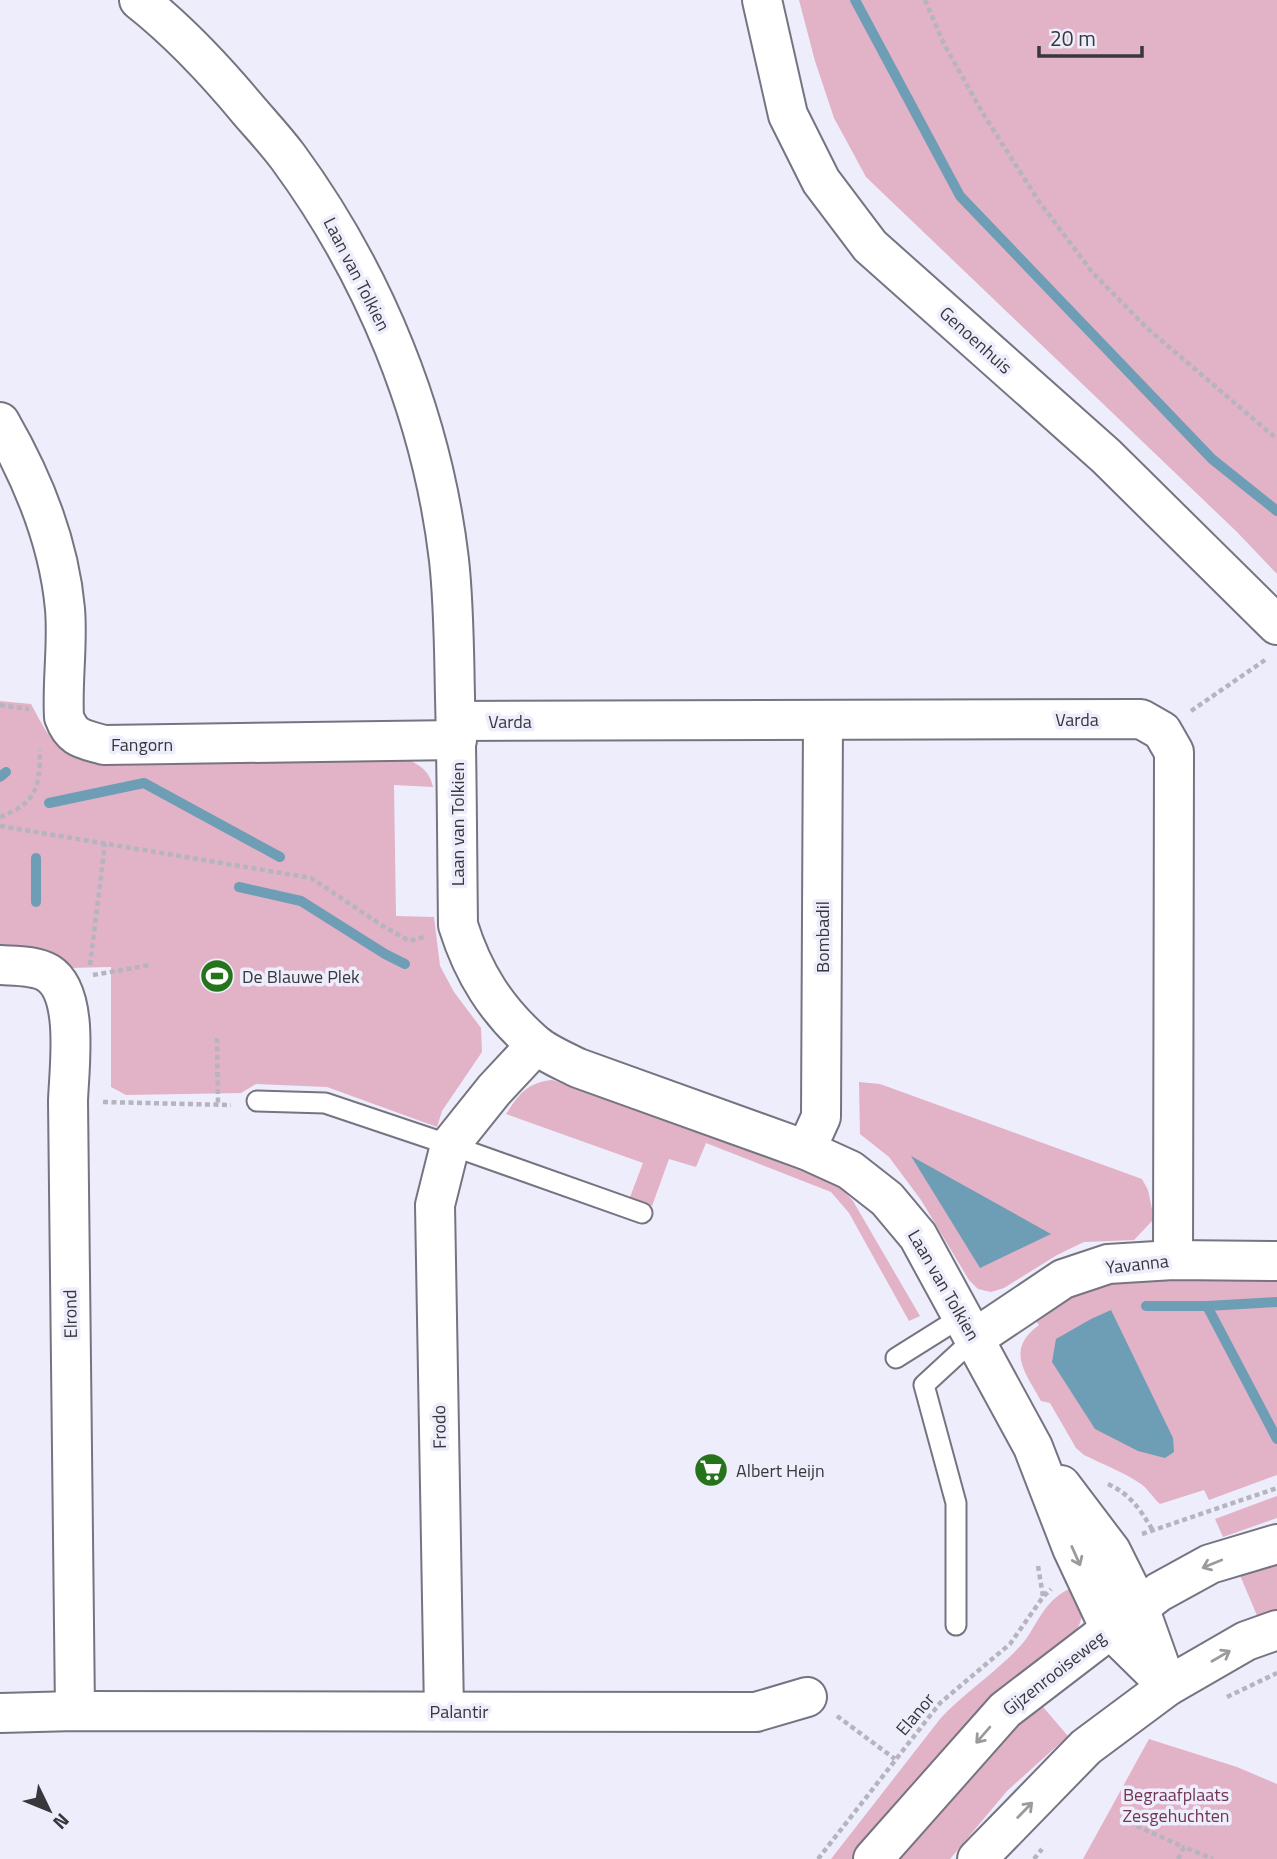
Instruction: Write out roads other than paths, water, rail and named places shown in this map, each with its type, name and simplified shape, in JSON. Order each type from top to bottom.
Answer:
[{"type":"street","name":"Laan van Tolkien","points":[[139,0],[165,20],[218,74],[287,155],[327,215],[361,275],[387,330],[419,418],[435,476],[449,561],[456,730],[458,925],[466,952],[491,995],[536,1045],[578,1068],[806,1150],[850,1170],[887,1199],[918,1236],[1096,1560],[1124,1618],[1167,1686]]},
{"type":"street","name":"Genoenhuis","points":[[762,0],[788,115],[821,181],[870,246],[1106,456],[1271,642]]},
{"type":"street","name":"Fangorn","points":[[0,422],[19,454],[35,491],[59,567],[65,610],[64,717],[68,727],[81,739],[104,745],[456,730]]},
{"type":"street","name":"Varda","points":[[456,730],[823,721],[1141,719],[1162,731],[1174,752],[1173,1260]]},
{"type":"street","name":"Bombadil","points":[[806,1150],[821,1117],[823,721]]},
{"type":"street","name":"Elrond","points":[[0,965],[38,969],[48,973],[61,987],[70,1017],[68,1101],[75,1711]]},
{"type":"street","name":"Frodo","points":[[444,1711],[435,1205],[450,1145],[494,1090],[536,1045]]},
{"type":"street","name":"Yavanna","points":[[969,1327],[1063,1279],[1108,1264],[1173,1260],[1277,1261]]},
{"type":"street","name":"Gijzenrooiseweg","points":[[873,1859],[1005,1710],[1159,1592],[1210,1564],[1277,1544]]},
{"type":"street","points":[[977,1859],[1086,1747],[1167,1686],[1246,1642],[1277,1630]]},
{"type":"street","name":"Palantir","points":[[0,1713],[756,1712],[807,1697]]},
{"type":"lane","points":[[257,1101],[325,1103],[642,1213]]},
{"type":"lane","points":[[896,1358],[969,1327]]},
{"type":"lane","points":[[956,1625],[956,1503],[924,1385],[969,1327]]},
{"type":"water","points":[[911,1156],[1051,1234],[980,1268]]},
{"type":"water","points":[[1111,1310],[1173,1438],[1174,1452],[1165,1458],[1138,1451],[1095,1429],[1052,1362],[1056,1339]]},
{"type":"waterway","points":[[855,0],[960,196],[1212,459],[1277,511]]},
{"type":"waterway","points":[[0,777],[6,772]]},
{"type":"waterway","points":[[49,803],[144,783],[280,857]]},
{"type":"waterway","points":[[36,858],[36,902]]},
{"type":"waterway","points":[[239,887],[301,901],[405,964]]},
{"type":"waterway","points":[[1207,1306],[1277,1302]]},
{"type":"waterway","points":[[1146,1306],[1207,1306],[1277,1439]]},
{"type":"place","name":"De Blauwe Plek","points":[[217,976]]},
{"type":"place","name":"Albert Heijn","points":[[711,1470]]},
{"type":"park label","name":"Begraafplaats Zesgehuchten","points":[[1176,1804]]}]
